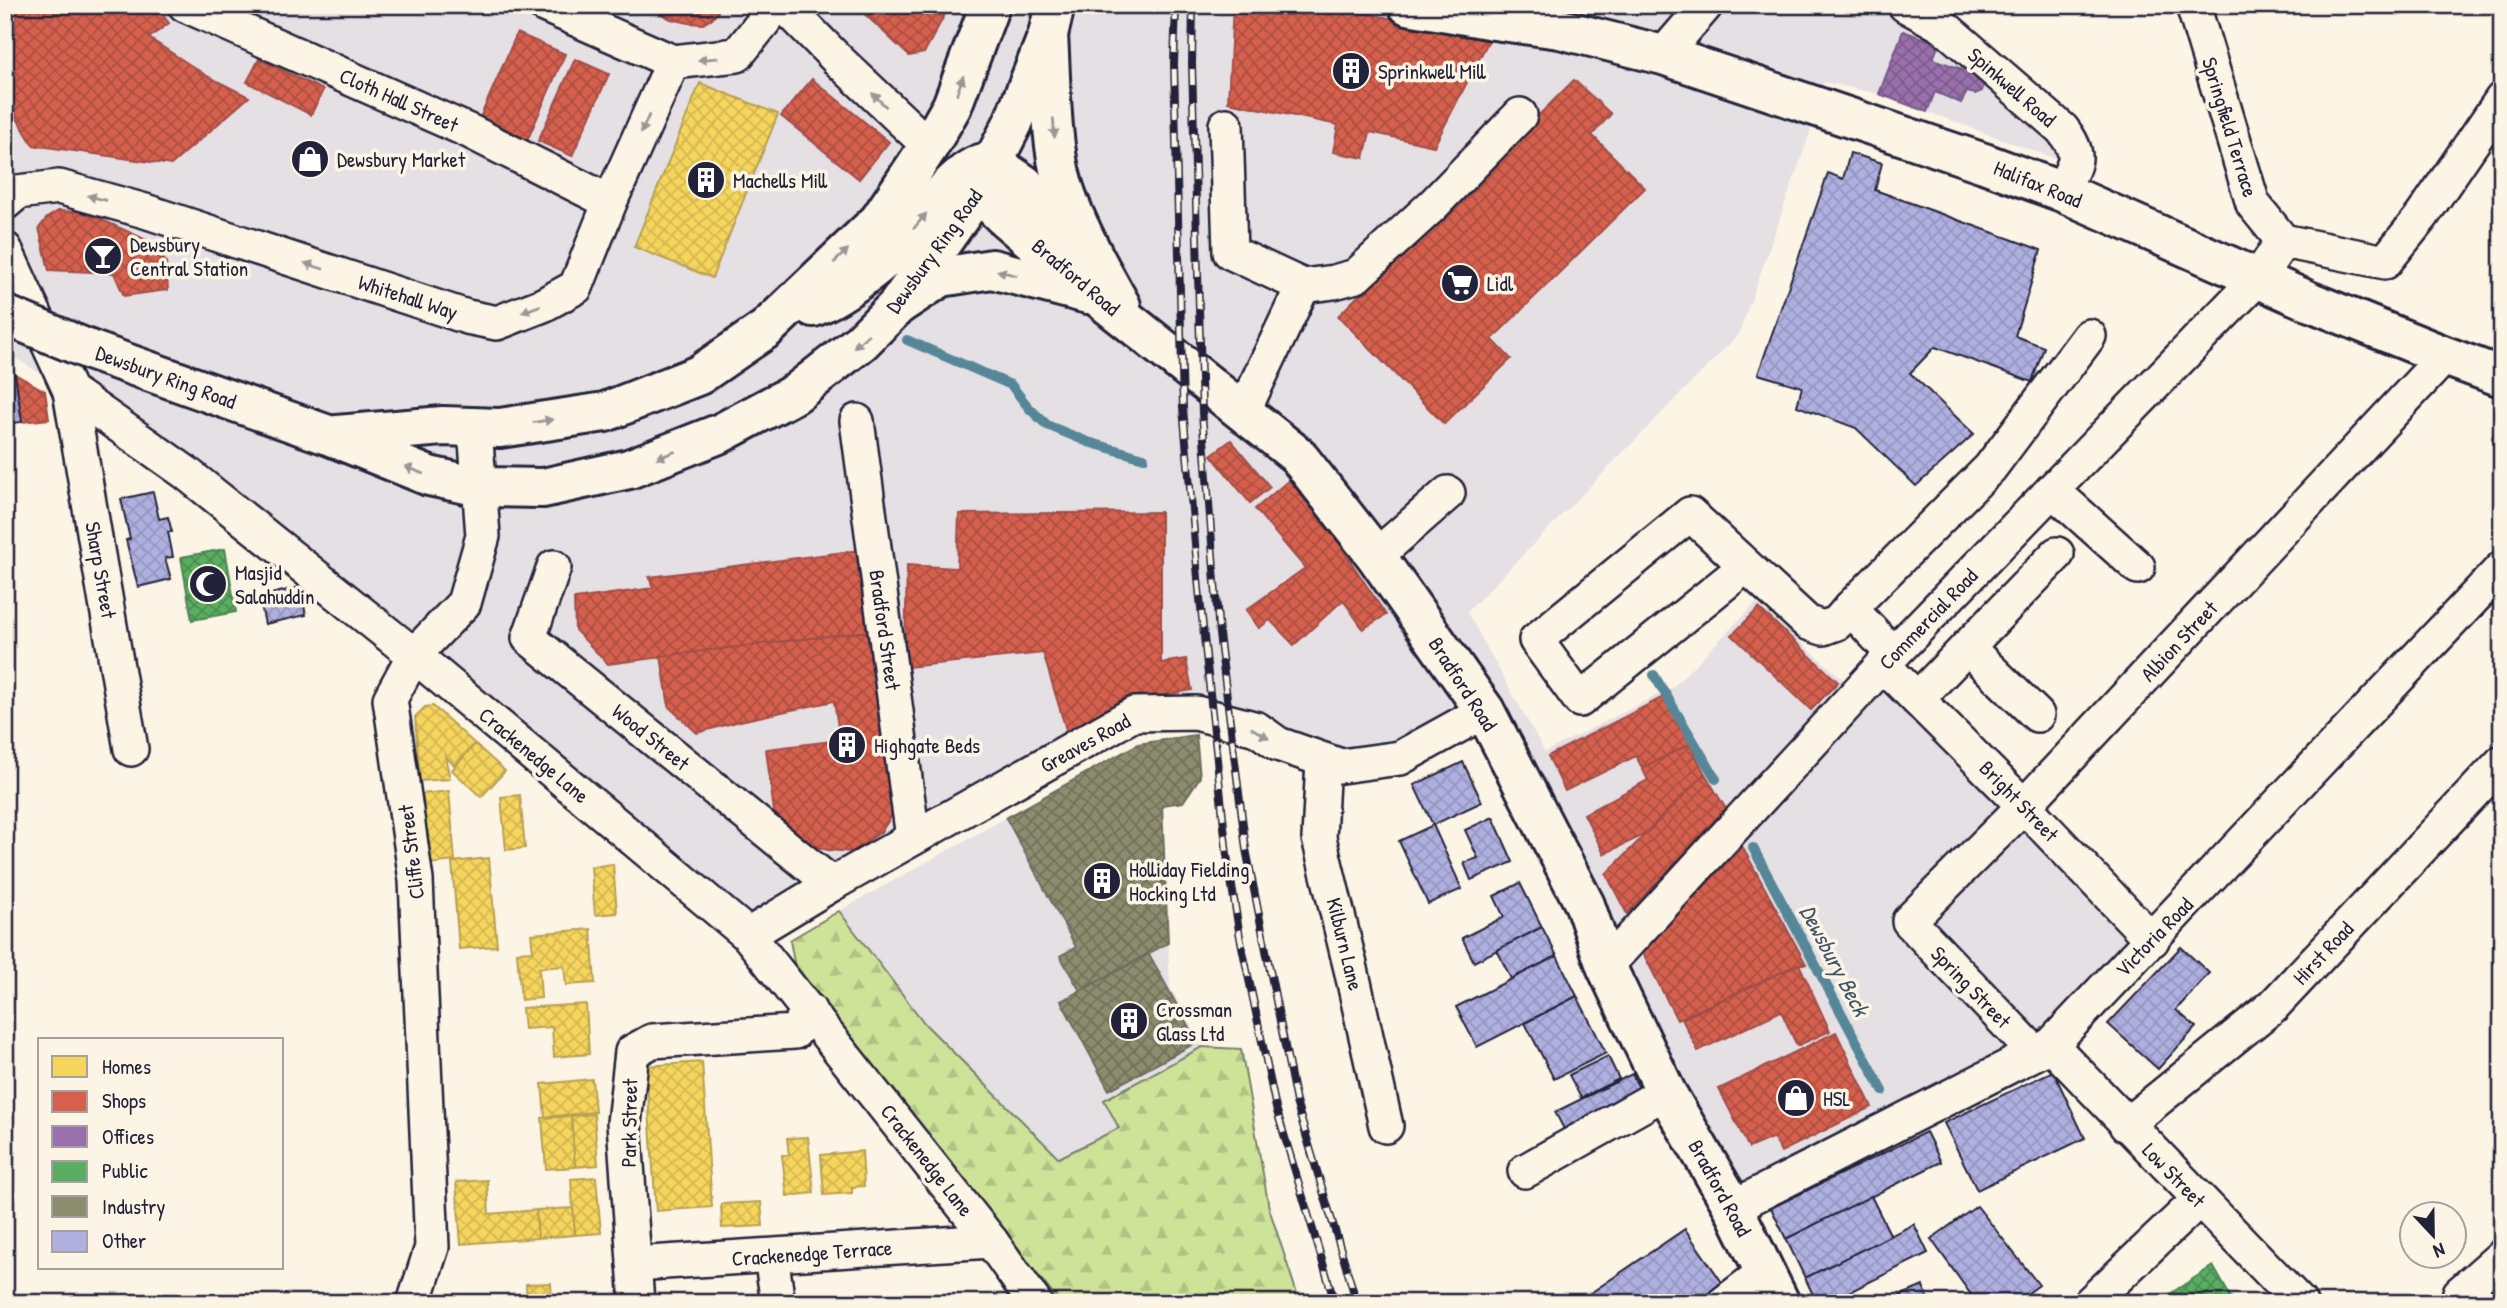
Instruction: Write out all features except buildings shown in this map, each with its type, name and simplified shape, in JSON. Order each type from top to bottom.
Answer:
[{"type":"main road","name":"Dewsbury Ring Road","points":[[328,435],[443,426],[500,428],[605,412],[699,375],[766,329],[879,220],[929,146],[952,106],[990,5]]},
{"type":"main road","name":"Halifax Road","points":[[1408,5],[1560,29],[1663,55],[1984,163],[2060,191],[2258,278],[2502,377]]},
{"type":"main road","name":"Halifax Road","points":[[1502,5],[1560,29]]},
{"type":"main road","name":"Dewsbury Ring Road","points":[[15,319],[92,351],[328,435],[429,476],[480,487],[543,488],[629,469],[722,433],[796,393],[861,342],[897,306],[1013,123],[1051,20]]},
{"type":"main road","points":[[897,306],[941,277],[992,269],[1098,282],[1063,186],[1056,158],[1051,20]]},
{"type":"main road","name":"Bradford Road","points":[[929,146],[977,176],[1003,216],[1098,282],[1131,323],[1297,455],[1377,556],[1485,711],[1584,905],[1606,966],[1666,1092],[1733,1207],[1773,1287]]},
{"type":"main road","points":[[766,329],[825,302],[884,260],[912,231],[977,176]]},
{"type":"street","name":"Cloth Hall Street","points":[[185,5],[471,132],[611,202]]},
{"type":"street","points":[[544,5],[673,62],[737,55],[777,5]]},
{"type":"street","points":[[785,5],[837,59],[929,146]]},
{"type":"street","points":[[1663,55],[1706,5]]},
{"type":"street","name":"Spinkwell Road","points":[[1905,5],[1943,26],[2062,130],[2073,144],[2075,166],[2060,191]]},
{"type":"street","name":"Springfield Terrace","points":[[2193,5],[2253,204],[2283,240]]},
{"type":"street","name":"Whitehall Way","points":[[5,202],[18,192],[59,187],[145,211],[467,317],[497,323],[543,305],[576,287],[673,62]]},
{"type":"street","points":[[2258,278],[2283,240],[2385,262],[2422,216],[2502,99]]},
{"type":"street","points":[[1226,125],[1230,252],[1303,286],[1356,276],[1433,205],[1520,115]]},
{"type":"street","name":"Crackenedge Lane","points":[[5,249],[15,319],[70,391],[185,472],[414,655],[748,935],[991,1241],[1035,1303]]},
{"type":"street","name":"Commercial Road","points":[[1606,966],[1888,660],[2258,278]]},
{"type":"street","points":[[1243,412],[1303,286]]},
{"type":"street","points":[[1746,566],[1580,700],[1536,640],[1690,514],[1808,623],[1823,628],[1837,623],[1990,468],[2089,336]]},
{"type":"street","name":"Albion Street","points":[[1909,921],[2024,806],[2445,356]]},
{"type":"street","name":"Sharp Street","points":[[70,391],[131,749]]},
{"type":"street","name":"Bradford Street","points":[[857,421],[913,838]]},
{"type":"street","name":"Cliffe Street","points":[[414,1303],[432,1247],[416,880],[390,699],[414,655],[464,603],[483,536],[475,428]]},
{"type":"street","points":[[2052,490],[2138,567]]},
{"type":"street","points":[[1377,556],[1448,493]]},
{"type":"street","points":[[1917,699],[2057,554]]},
{"type":"street","name":"Wood Street","points":[[554,567],[529,638],[832,884]]},
{"type":"street","name":"Victoria Road","points":[[1733,1207],[2042,1048],[2152,940],[2502,568]]},
{"type":"street","name":"Bright Street","points":[[1850,608],[1917,699],[2152,940]]},
{"type":"street","points":[[1967,647],[2037,715]]},
{"type":"street","name":"Greaves Road","points":[[748,935],[832,884],[1134,714],[1196,713],[1257,729],[1278,744],[1341,766],[1400,758],[1485,711]]},
{"type":"street","name":"Kilburn Lane","points":[[1323,760],[1319,838],[1386,1126]]},
{"type":"street","name":"Hirst Road","points":[[2126,1125],[2273,1006],[2502,762]]},
{"type":"street","name":"Spring Street","points":[[1909,921],[2042,1048]]},
{"type":"street","name":"Park Street","points":[[637,1303],[624,1123],[632,1052],[652,1041],[795,1032],[809,1010]]},
{"type":"street","name":"Low Street","points":[[2042,1048],[2126,1125],[2300,1303]]},
{"type":"street","points":[[1525,1171],[1666,1092]]},
{"type":"street","points":[[2090,1303],[2199,1200]]},
{"type":"street","name":"Crackenedge Terrace","points":[[634,1264],[991,1241]]},
{"type":"street","points":[[771,1256],[778,1303]]},
{"type":"street","points":[[2462,1303],[2460,1293],[2502,1256]]},
{"type":"street","points":[[1724,1303],[1773,1287]]},
{"type":"shaded area","points":[[5,5],[1905,5],[1943,26],[2075,166],[1879,94],[1824,82],[1809,136],[1739,334],[1467,612],[1545,752],[1673,687],[1756,603],[1844,680],[1883,665],[2152,940],[2051,1045],[1733,1207],[1484,711],[1341,766],[1134,714],[748,935],[70,391],[5,352]]},
{"type":"shaded area","points":[[1196,735],[1200,777],[1183,802],[1162,805],[1170,987],[1202,1047],[1104,1100],[1119,1128],[1059,1158],[925,1024],[839,911],[1138,744]]},
{"type":"green space","points":[[839,911],[925,1024],[1059,1158],[1119,1128],[1104,1100],[1202,1047],[1241,1049],[1269,1208],[1300,1303],[1060,1303],[795,968],[790,940]]},
{"type":"waterway","name":"Dewsbury Beck","points":[[907,340],[1011,385],[1047,425],[1088,442],[1144,458]]},
{"type":"waterway","name":"Dewsbury Beck","points":[[1654,675],[1716,779]]},
{"type":"waterway","name":"Dewsbury Beck","points":[[1753,848],[1883,1091]]},
{"type":"railway","points":[[1176,5],[1174,64],[1183,408],[1227,855],[1240,937],[1276,1108],[1335,1303]]},
{"type":"railway","points":[[1193,5],[1192,64],[1202,413],[1219,634],[1246,849],[1296,1102],[1357,1303]]},
{"type":"place","name":"Sprinkwell Mill","points":[[1351,71]]},
{"type":"place","name":"Dewsbury Market","points":[[310,159]]},
{"type":"place","name":"Machells Mill","points":[[706,180]]},
{"type":"place","name":"Dewsbury Central Station","points":[[103,256]]},
{"type":"place","name":"Lidl","points":[[1460,283]]},
{"type":"place","name":"Masjid Salahuddin","points":[[208,584]]},
{"type":"place","name":"Highgate Beds","points":[[847,745]]},
{"type":"place","name":"Holliday Fielding Hocking Ltd","points":[[1102,881]]},
{"type":"place","name":"Crossman Glass Ltd","points":[[1129,1021]]},
{"type":"place","name":"HSL","points":[[1796,1098]]}]
